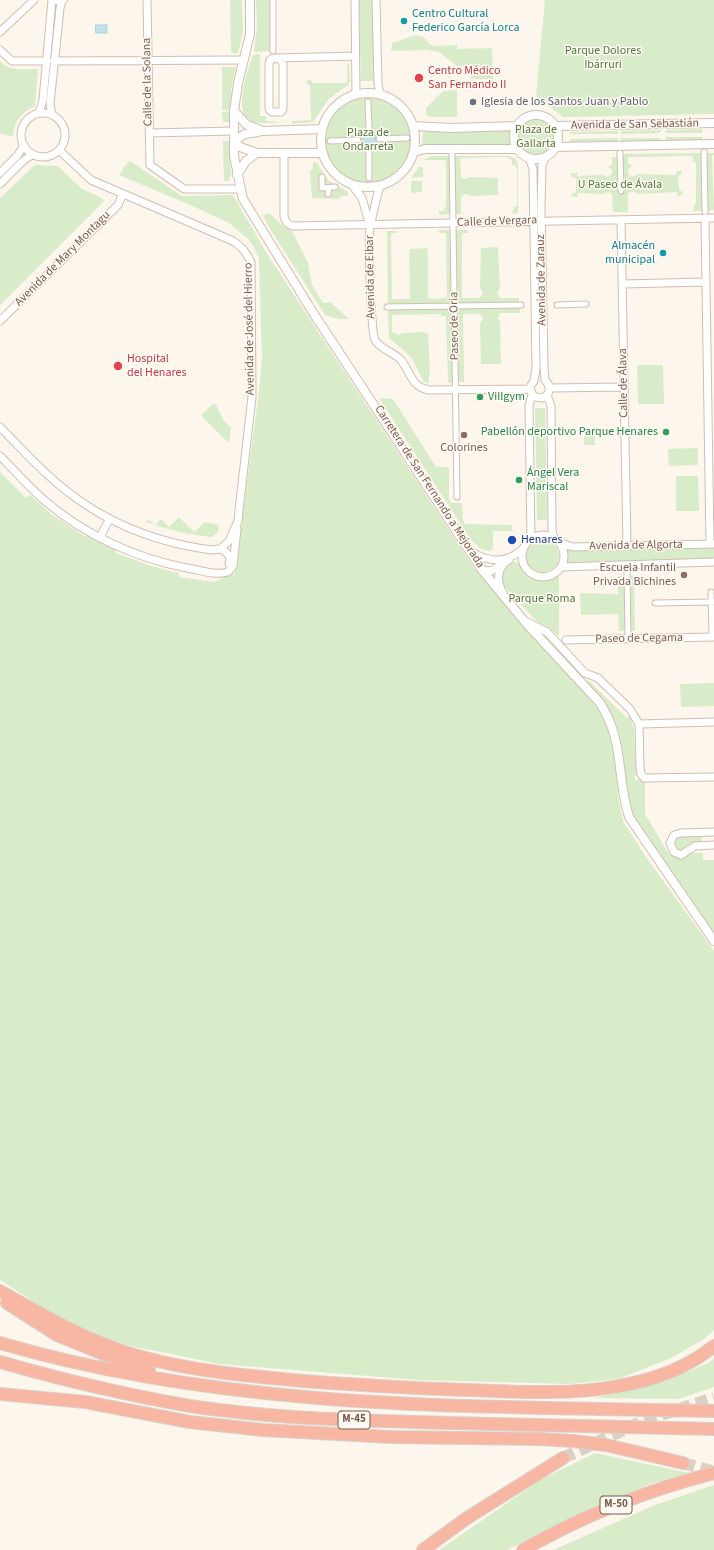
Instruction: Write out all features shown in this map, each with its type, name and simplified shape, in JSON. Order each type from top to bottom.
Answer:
[{"type":"highway","points":[[0,1291],[61,1326],[99,1343],[138,1356],[200,1369],[260,1377],[387,1388],[521,1392],[587,1390],[618,1387],[647,1380],[680,1368],[714,1346]]},
{"type":"highway","points":[[0,1298],[57,1335],[135,1367],[180,1378],[197,1386]]},
{"type":"highway","name":"M-45","points":[[0,1344],[50,1358],[131,1375],[197,1386],[267,1395],[392,1404],[714,1411]]},
{"type":"highway","name":"M-45","points":[[0,1362],[46,1375],[130,1395],[192,1406],[324,1419],[714,1429]]},
{"type":"highway","points":[[0,1391],[111,1397],[130,1395]]},
{"type":"highway","points":[[0,1394],[85,1402],[190,1422],[262,1430],[391,1437],[538,1439],[574,1441],[606,1445],[683,1463]]},
{"type":"highway","points":[[423,1550],[467,1518],[563,1458]]},
{"type":"highway","name":"M-50","points":[[523,1550],[580,1521],[619,1504],[660,1489],[714,1473]]},
{"type":"street","points":[[0,32],[34,0]]},
{"type":"street","points":[[39,113],[52,115],[62,123],[64,131],[63,143],[59,150],[46,156],[33,154],[24,146],[22,138],[23,126],[30,118],[39,113],[43,104],[51,61],[60,8],[63,0],[53,0],[51,61],[50,106],[52,115]]},
{"type":"street","name":"Calle de la Solana","points":[[147,0],[150,165],[184,189],[240,189]]},
{"type":"street","name":"Carretera de San Fernando a Mejorada","points":[[250,0],[250,34],[238,83],[234,111],[234,141],[237,175],[243,199],[256,222],[482,570],[524,620],[600,704],[606,713],[611,722],[616,741],[629,817],[714,941]]},
{"type":"street","points":[[273,0],[274,57],[269,109],[276,114],[281,112],[283,109],[283,64],[274,57]]},
{"type":"street","points":[[355,0],[356,94]]},
{"type":"street","points":[[376,0],[378,84],[380,94]]},
{"type":"street","points":[[0,50],[12,61],[244,60]]},
{"type":"street","points":[[274,57],[355,56]]},
{"type":"street","points":[[368,92],[380,94],[393,98],[401,104],[414,126],[416,138],[414,152],[410,162],[394,179],[380,186],[369,187],[352,185],[331,169],[323,153],[321,141],[322,128],[332,109],[344,99],[356,94],[368,92]]},
{"type":"street","points":[[368,102],[369,129]]},
{"type":"street","points":[[234,111],[247,125],[263,131]]},
{"type":"street","points":[[414,152],[425,149],[518,149],[529,157],[545,157],[555,147],[558,137],[555,126],[548,119],[536,115],[525,118],[518,126],[515,134],[518,149]]},
{"type":"street","name":"Avenida de San Sebastián","points":[[555,126],[714,123]]},
{"type":"street","points":[[414,126],[451,128],[518,126]]},
{"type":"street","points":[[322,128],[263,131],[245,134],[234,141],[240,147],[257,153],[323,153]]},
{"type":"street","points":[[149,133],[234,131]]},
{"type":"street","points":[[379,139],[407,138]]},
{"type":"street","points":[[330,141],[358,140]]},
{"type":"street","name":"Avenida de San Sebastián","points":[[555,147],[714,144]]},
{"type":"street","points":[[0,173],[18,155],[24,146]]},
{"type":"street","name":"Avenida de José del Hierro","points":[[59,150],[91,180],[233,241],[241,246],[251,262],[252,397],[233,566],[231,570],[225,573]]},
{"type":"street","points":[[369,150],[369,178]]},
{"type":"street","points":[[704,152],[706,282],[711,386],[712,544]]},
{"type":"street","points":[[237,175],[246,161],[257,153]]},
{"type":"street","name":"Calle de Vergara","points":[[284,153],[284,217],[287,223],[292,226],[542,220],[621,220],[705,215],[714,218]]},
{"type":"street","points":[[620,153],[621,191]]},
{"type":"street","points":[[0,184],[23,161],[33,154]]},
{"type":"street","name":"Paseo de Oria","points":[[452,154],[457,497]]},
{"type":"street","name":"Avenida de Zarauz","points":[[529,157],[533,169],[536,368],[529,406],[531,539]]},
{"type":"street","name":"Avenida de Zarauz","points":[[545,157],[542,166],[545,380]]},
{"type":"street","points":[[322,177],[322,188],[332,188],[328,194]]},
{"type":"street","name":"Avenida de Eibar","points":[[352,185],[362,198],[370,225],[372,328],[375,340],[401,360],[412,380],[418,386],[429,390],[456,390]]},
{"type":"street","name":"Avenida de Eibar","points":[[370,225],[380,186]]},
{"type":"street","name":"Avenida de Mary Montagu","points":[[0,321],[118,205],[123,194]]},
{"type":"street","name":"Calle de Álava","points":[[621,220],[627,546]]},
{"type":"street","points":[[622,284],[706,282]]},
{"type":"street","points":[[557,305],[586,304]]},
{"type":"street","points":[[387,307],[521,305]]},
{"type":"street","points":[[523,549],[522,560],[528,571],[540,577],[553,575],[561,567],[564,556],[552,530],[551,406],[545,380],[540,379],[534,381]]},
{"type":"street","points":[[456,390],[531,391],[539,399],[548,392],[624,387]]},
{"type":"street","points":[[0,427],[47,475],[70,494],[109,520],[152,538],[182,545],[212,550],[220,549],[225,551],[230,557],[228,568],[225,573],[206,571],[160,561],[130,552],[100,537],[62,514],[44,500],[0,456]]},
{"type":"street","points":[[100,537],[109,520]]},
{"type":"street","points":[[220,549],[229,541],[237,523]]},
{"type":"street","points":[[468,550],[487,560],[504,561],[523,549],[531,539],[542,535],[557,540]]},
{"type":"street","name":"Avenida de Algorta","points":[[557,540],[572,547],[712,544]]},
{"type":"street","points":[[482,570],[487,564],[515,559],[522,560]]},
{"type":"street","points":[[504,561],[501,567],[499,579],[500,587],[507,600]]},
{"type":"street","name":"Avenida de Algorta","points":[[561,567],[714,562]]},
{"type":"street","points":[[627,571],[628,639]]},
{"type":"street","name":"Paseo de Cegama","points":[[566,640],[713,637],[711,592]]},
{"type":"street","points":[[655,603],[712,602]]},
{"type":"street","points":[[524,620],[547,632],[585,673],[598,678],[630,709],[639,724],[640,774],[644,778],[714,777]]},
{"type":"street","points":[[639,724],[714,722]]},
{"type":"street","points":[[714,832],[681,833],[674,835],[670,843],[674,852],[681,855],[695,846],[714,845]]},
{"type":"green space","points":[[230,0],[241,0],[242,3],[243,31],[238,53],[235,54],[231,52]]},
{"type":"green space","points":[[256,0],[271,0],[272,51],[254,52],[257,25]]},
{"type":"green space","points":[[359,0],[373,0],[375,81],[361,81]]},
{"type":"green space","name":"Parque Dolores Ibárruri","points":[[545,0],[714,0],[714,114],[563,117],[536,96]]},
{"type":"green space","points":[[416,35],[423,37],[432,46],[457,45],[457,49],[492,48],[493,79],[471,79],[470,66],[457,66],[439,52],[426,50],[391,51],[392,43]]},
{"type":"green space","points":[[260,54],[260,116],[266,116],[266,121],[285,122],[255,122],[251,121],[245,116],[242,100],[245,80],[253,55]]},
{"type":"green space","points":[[0,61],[8,67],[38,69],[35,106],[19,118],[15,126],[13,137],[0,133]]},
{"type":"green space","points":[[347,64],[349,64],[350,81],[348,85],[329,99],[313,122],[292,124],[292,121],[311,120],[310,85],[307,85],[307,80],[312,81],[312,83],[347,83]]},
{"type":"green space","points":[[222,67],[236,67],[231,89],[230,110],[222,110]]},
{"type":"green space","points":[[457,90],[457,117],[431,117],[426,115],[426,108],[443,91]]},
{"type":"green space","name":"Plaza de Ondarreta","points":[[360,97],[376,97],[385,100],[399,109],[408,123],[411,132],[411,148],[408,157],[399,171],[385,180],[376,183],[360,183],[344,176],[337,171],[332,164],[325,148],[325,132],[332,116],[337,109],[344,104]]},
{"type":"green space","points":[[230,111],[230,122],[223,122],[222,112]]},
{"type":"green space","name":"Plaza de Gallarta","points":[[533,120],[539,120],[543,121],[550,127],[553,137],[552,144],[546,151],[539,154],[533,154],[529,153],[522,147],[519,140],[519,134],[520,130],[526,123]]},
{"type":"green space","points":[[702,129],[702,133],[666,133],[666,130]]},
{"type":"green space","points":[[661,130],[660,133],[621,134],[621,131]]},
{"type":"green space","points":[[618,131],[618,134],[570,134],[569,132]]},
{"type":"green space","points":[[423,132],[512,132],[511,145],[422,146]]},
{"type":"green space","points":[[666,137],[702,137],[702,140],[666,141]]},
{"type":"green space","points":[[618,138],[618,141],[570,142],[570,139]]},
{"type":"green space","points":[[621,138],[661,138],[660,141],[621,141]]},
{"type":"green space","points":[[223,141],[229,141],[231,175],[229,181],[224,181]]},
{"type":"green space","name":"U Paseo de Ávala","points":[[702,153],[703,211],[692,211],[694,209],[694,204],[696,204],[696,162],[693,162],[693,157],[691,156],[628,157],[628,163],[632,166],[628,169],[628,174],[633,177],[638,174],[676,175],[677,171],[682,171],[682,174],[678,176],[679,190],[683,192],[683,195],[677,196],[677,192],[638,194],[633,191],[628,194],[628,212],[613,212],[612,194],[608,192],[602,194],[578,193],[577,197],[572,197],[572,194],[576,192],[576,178],[571,176],[571,173],[577,173],[577,176],[602,175],[607,177],[612,174],[612,169],[608,167],[612,164],[612,157],[621,157],[622,154]]},
{"type":"green space","points":[[705,153],[714,153],[712,156],[714,210],[706,211]]},
{"type":"green space","points":[[431,156],[451,156],[452,214],[439,215],[439,211],[444,211],[446,204],[446,164],[445,160],[423,160]]},
{"type":"green space","points":[[454,156],[509,156],[515,158],[518,164],[518,213],[510,214],[513,212],[513,207],[516,207],[517,203],[517,170],[515,165],[512,165],[512,160],[505,157],[460,159],[461,177],[465,179],[470,177],[498,178],[498,195],[471,196],[465,194],[461,197],[461,214],[455,214]]},
{"type":"green space","points":[[130,161],[182,196],[233,195],[269,257],[474,568],[600,711],[607,722],[614,745],[618,796],[623,821],[646,857],[714,951],[714,1330],[704,1339],[671,1358],[618,1379],[569,1384],[418,1380],[219,1364],[121,1344],[57,1317],[0,1280],[0,472],[26,498],[30,495],[51,514],[86,537],[88,534],[115,548],[116,553],[151,566],[179,573],[179,577],[214,582],[235,573],[259,391],[262,359],[259,259],[254,247],[247,238],[229,223],[119,175]]},
{"type":"green space","points":[[313,162],[316,162],[329,181],[348,192],[348,196],[342,196],[339,199],[312,198],[310,171],[313,168]]},
{"type":"green space","points":[[35,165],[58,166],[82,189],[102,198],[104,201],[0,305],[0,198]]},
{"type":"green space","points":[[419,167],[423,167],[423,177],[411,178]]},
{"type":"green space","points":[[411,181],[422,181],[422,192],[411,193]]},
{"type":"green space","points":[[269,213],[283,226],[291,229],[308,263],[312,285],[323,303],[330,302],[349,319],[338,319],[325,315],[267,224],[263,215]]},
{"type":"green space","points":[[439,230],[452,230],[453,304],[389,305],[387,231],[397,231],[397,233],[392,233],[391,236],[392,299],[409,299],[410,249],[427,248],[428,297],[429,299],[447,298],[446,235],[445,233],[439,233]]},
{"type":"green space","points":[[455,230],[468,230],[468,233],[463,233],[462,235],[462,298],[480,298],[483,293],[480,288],[481,248],[498,247],[500,288],[497,293],[500,298],[519,298],[519,303],[456,303]]},
{"type":"green space","points":[[494,307],[520,308],[520,313],[500,313],[498,318],[500,323],[501,364],[481,364],[480,324],[483,318],[480,314],[463,314],[464,382],[458,382],[456,309]]},
{"type":"green space","points":[[452,308],[454,383],[448,383],[446,316],[441,316],[441,314],[392,315],[392,332],[399,335],[402,333],[424,332],[428,334],[430,373],[428,379],[430,383],[424,382],[411,357],[389,338],[388,310]]},
{"type":"green space","points":[[637,365],[663,365],[664,404],[638,404]]},
{"type":"green space","points":[[379,398],[393,399],[436,467],[449,467],[449,499],[452,503],[462,503],[463,520],[465,524],[512,525],[512,531],[493,531],[493,549],[489,551],[481,549],[471,540]]},
{"type":"green space","points":[[214,403],[225,422],[231,427],[229,442],[224,439],[201,415]]},
{"type":"green space","points":[[535,408],[545,408],[547,520],[537,520]]},
{"type":"green space","points":[[584,429],[595,429],[595,445],[584,445]]},
{"type":"green space","points":[[698,448],[698,465],[669,466],[668,449]]},
{"type":"green space","points":[[676,476],[698,476],[699,511],[676,511]]},
{"type":"green space","points":[[179,517],[194,532],[205,522],[219,525],[218,532],[212,537],[187,533],[155,525],[161,519],[169,527]]},
{"type":"green space","points":[[148,519],[154,525],[146,522]]},
{"type":"green space","points":[[545,539],[552,541],[557,546],[559,556],[557,566],[552,571],[539,573],[532,571],[527,566],[525,553],[527,546],[532,541]]},
{"type":"green space","points":[[714,546],[714,560],[566,562],[567,549]]},
{"type":"green space","name":"Parque Roma","points":[[515,561],[526,573],[534,578],[542,580],[559,574],[559,636],[546,626],[537,622],[504,586],[501,580],[503,567]]},
{"type":"green space","points":[[618,576],[634,576],[635,631],[619,631],[618,614],[581,615],[580,593],[618,594]]},
{"type":"green space","points":[[588,680],[627,718],[630,716],[634,729],[636,775],[634,777],[636,781],[639,779],[645,782],[645,814],[669,854],[680,859],[692,853],[703,853],[703,860],[714,860],[714,934],[661,863],[635,819],[628,796],[620,735],[613,718],[606,707],[586,682]]},
{"type":"green space","points":[[714,683],[714,706],[681,707],[680,684]]},
{"type":"green space","points":[[682,836],[702,836],[702,842],[692,843],[682,851],[677,850],[674,847],[674,840]]},
{"type":"green space","points":[[714,1358],[714,1387],[678,1399],[595,1398],[664,1382],[710,1362]]},
{"type":"green space","points":[[595,1453],[689,1473],[650,1484],[596,1506],[507,1550],[439,1550],[542,1479]]},
{"type":"green space","points":[[714,1485],[714,1550],[553,1550],[655,1505]]},
{"type":"water","points":[[96,25],[107,25],[107,33],[96,33]]},
{"type":"water","points":[[363,134],[375,134],[375,146],[363,146]]},
{"type":"tunnel","points":[[563,1458],[645,1420],[714,1398]]},
{"type":"tunnel","points":[[683,1463],[714,1472]]},
{"type":"place","name":"Centro Cultural Federico García Lorca","points":[[404,21]]},
{"type":"place","name":"Centro Médico San Fernando II","points":[[419,78]]},
{"type":"place","name":"Iglesia de los Santos Juan y Pablo","points":[[473,102]]},
{"type":"place","name":"Almacén municipal","points":[[663,253]]},
{"type":"place","name":"Hospital del Henares","points":[[118,366]]},
{"type":"place","name":"Villgym","points":[[480,397]]},
{"type":"place","name":"Pabellón deportivo Parque Henares","points":[[666,432]]},
{"type":"place","name":"Colorines","points":[[464,435]]},
{"type":"place","name":"Ángel Vera Mariscal","points":[[519,480]]},
{"type":"place","name":"Henares","points":[[512,540]]},
{"type":"place","name":"Escuela Infantil Privada Bichines","points":[[684,575]]}]
